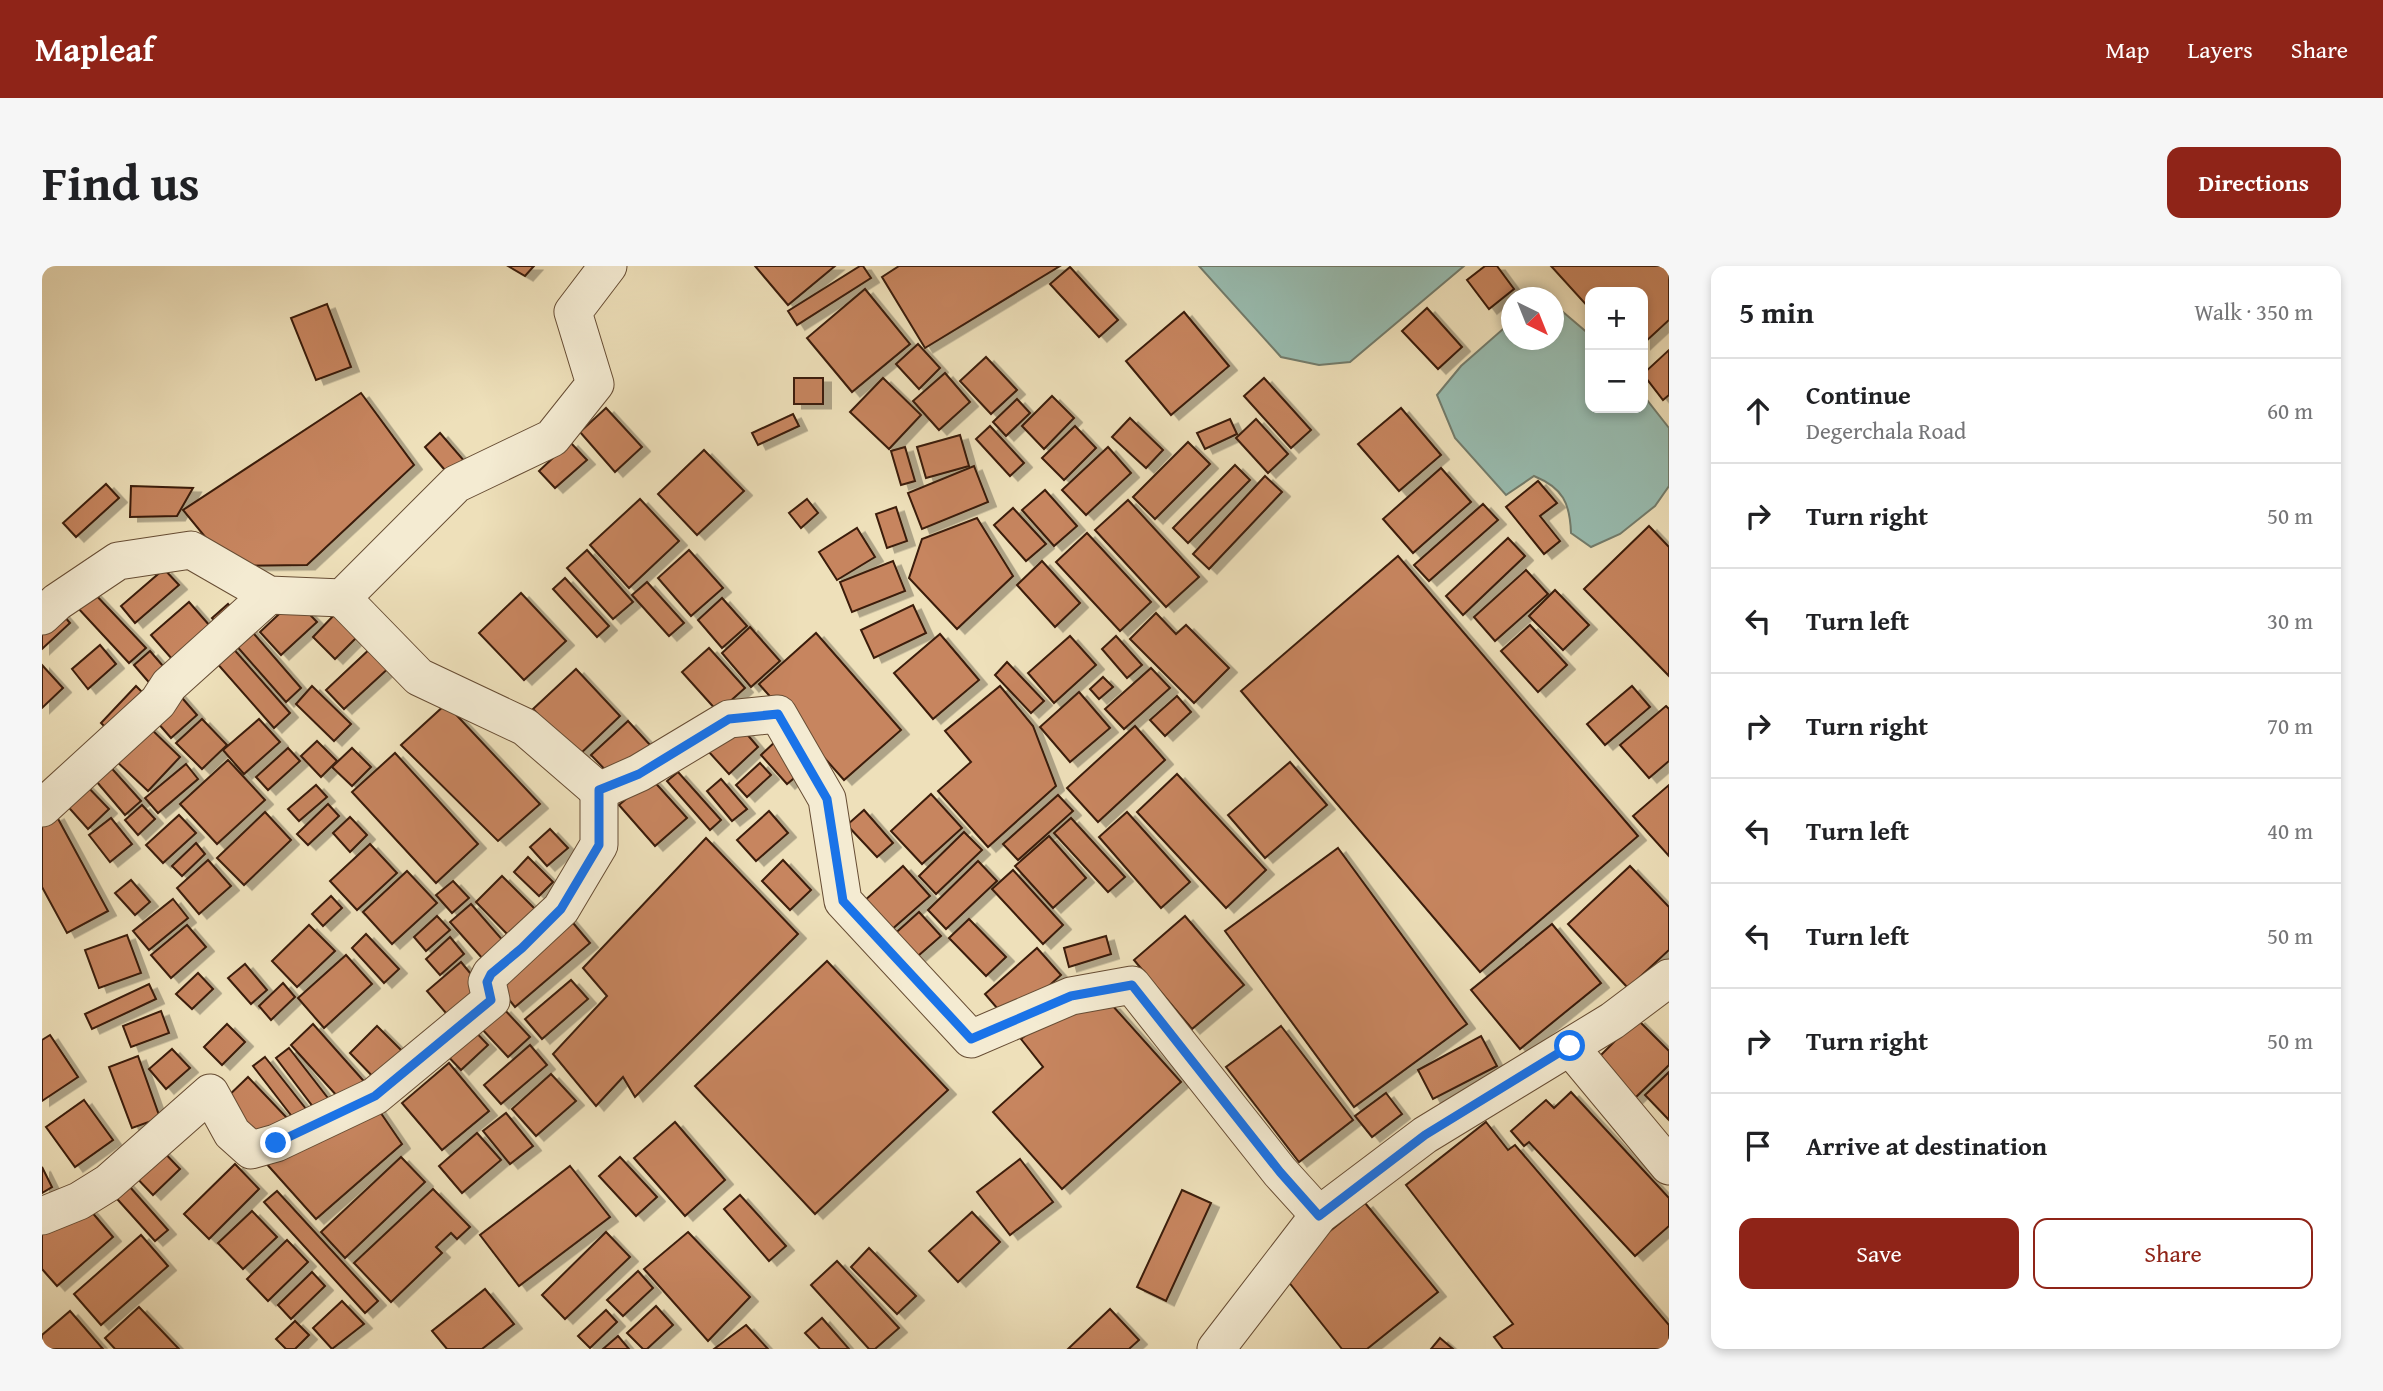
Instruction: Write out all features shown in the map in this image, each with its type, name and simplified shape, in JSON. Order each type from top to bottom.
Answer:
[{"type":"street","points":[[342,598],[456,484],[552,438],[596,384],[573,312],[608,266]]},
{"type":"street","points":[[42,616],[57,602],[118,561],[191,550],[269,595],[342,598],[419,677],[525,727],[599,790],[599,845],[561,909],[491,974],[487,982],[491,1000],[375,1096],[276,1143],[250,1150],[232,1133],[210,1093],[108,1182],[79,1201],[42,1216]]},
{"type":"street","points":[[42,808],[158,702],[169,685],[269,595]]},
{"type":"street","points":[[599,790],[639,774],[729,719],[778,714],[827,799],[843,901],[971,1039],[1071,996],[1132,985],[1280,1172],[1319,1216]]},
{"type":"street","points":[[1216,1349],[1319,1216],[1425,1135],[1612,1021],[1669,978]]},
{"type":"street","points":[[1570,1046],[1669,1166]]},
{"type":"water","points":[[1199,266],[1464,266],[1350,362],[1319,365],[1281,357]]},
{"type":"water","points":[[1564,313],[1585,331],[1585,413],[1648,413],[1648,401],[1669,428],[1669,486],[1655,506],[1620,534],[1591,547],[1571,533],[1566,505],[1552,486],[1534,476],[1506,495],[1455,438],[1437,395],[1461,366],[1501,331],[1501,350],[1564,350]]},
{"type":"building","points":[[508,266],[534,266],[525,276]]},
{"type":"building","points":[[755,266],[835,266],[788,305]]},
{"type":"building","points":[[863,266],[871,278],[797,325],[788,311]]},
{"type":"building","points":[[899,266],[1060,266],[925,348],[882,277]]},
{"type":"building","points":[[1485,266],[1497,266],[1513,287],[1501,287],[1501,299],[1489,309],[1467,280]]},
{"type":"building","points":[[1551,266],[1669,266],[1669,320],[1648,339],[1648,287],[1585,287],[1585,303]]},
{"type":"building","points":[[1070,267],[1118,320],[1099,337],[1050,284]]},
{"type":"building","points":[[865,289],[910,344],[852,392],[807,338]]},
{"type":"building","points":[[327,304],[351,367],[316,380],[291,318]]},
{"type":"building","points":[[1427,308],[1462,347],[1438,369],[1402,331]]},
{"type":"building","points":[[1184,312],[1229,366],[1171,415],[1126,361]]},
{"type":"building","points":[[918,344],[940,368],[919,389],[896,364]]},
{"type":"building","points":[[1669,350],[1669,395],[1663,400],[1648,380],[1648,369]]},
{"type":"building","points":[[986,357],[1017,390],[991,414],[960,381]]},
{"type":"building","points":[[945,373],[970,402],[939,430],[913,401]]},
{"type":"building","points":[[794,378],[823,378],[823,404],[794,404]]},
{"type":"building","points":[[883,378],[921,415],[889,449],[850,412]]},
{"type":"building","points":[[1264,378],[1311,430],[1291,448],[1244,396]]},
{"type":"building","points":[[361,393],[414,465],[307,565],[229,566],[183,510]]},
{"type":"building","points":[[1052,396],[1074,418],[1044,449],[1022,426]]},
{"type":"building","points":[[1017,399],[1030,413],[1006,436],[993,422]]},
{"type":"building","points":[[606,408],[642,447],[615,472],[580,432]]},
{"type":"building","points":[[1401,408],[1441,455],[1399,491],[1358,444]]},
{"type":"building","points":[[793,414],[799,426],[758,445],[752,433]]},
{"type":"building","points":[[1130,418],[1163,450],[1146,468],[1112,437]]},
{"type":"building","points":[[1230,419],[1237,434],[1205,449],[1197,433]]},
{"type":"building","points":[[1256,419],[1288,454],[1268,473],[1236,438]]},
{"type":"building","points":[[990,426],[1024,463],[1010,476],[976,439]]},
{"type":"building","points":[[1075,426],[1096,448],[1064,480],[1042,458]]},
{"type":"building","points":[[440,433],[466,463],[450,476],[425,447]]},
{"type":"building","points":[[960,435],[969,466],[926,478],[917,447]]},
{"type":"building","points":[[570,442],[587,460],[555,488],[539,471]]},
{"type":"building","points":[[1188,442],[1210,464],[1155,519],[1133,497]]},
{"type":"building","points":[[905,447],[915,481],[901,485],[891,451]]},
{"type":"building","points":[[1108,447],[1131,473],[1086,515],[1062,490]]},
{"type":"building","points":[[704,450],[744,491],[697,535],[658,494]]},
{"type":"building","points":[[1235,465],[1250,480],[1188,543],[1173,528]]},
{"type":"building","points":[[974,466],[988,502],[922,529],[908,493]]},
{"type":"building","points":[[1441,468],[1471,502],[1413,553],[1383,519]]},
{"type":"building","points":[[1265,476],[1282,492],[1209,569],[1193,554]]},
{"type":"building","points":[[1538,481],[1557,503],[1540,516],[1560,541],[1544,554],[1506,507]]},
{"type":"building","points":[[106,484],[119,498],[76,537],[63,523]]},
{"type":"building","points":[[131,486],[193,488],[177,516],[130,517]]},
{"type":"building","points":[[1045,490],[1077,526],[1054,546],[1022,510]]},
{"type":"building","points":[[640,499],[679,541],[629,588],[590,545]]},
{"type":"building","points":[[807,499],[818,513],[801,528],[789,513]]},
{"type":"building","points":[[1128,500],[1199,577],[1166,607],[1095,530]]},
{"type":"building","points":[[1483,504],[1498,520],[1429,581],[1414,565]]},
{"type":"building","points":[[896,507],[907,541],[887,548],[876,514]]},
{"type":"building","points":[[1013,508],[1046,544],[1026,561],[994,525]]},
{"type":"building","points":[[977,518],[1013,576],[957,629],[909,578],[922,539]]},
{"type":"building","points":[[1649,526],[1669,547],[1669,676],[1584,589]]},
{"type":"building","points":[[857,528],[875,557],[837,580],[819,552]]},
{"type":"building","points":[[1087,533],[1151,602],[1120,631],[1056,562]]},
{"type":"building","points":[[1508,538],[1525,556],[1463,615],[1446,596]]},
{"type":"building","points":[[587,550],[633,602],[613,619],[567,568]]},
{"type":"building","points":[[689,550],[723,588],[691,616],[658,578]]},
{"type":"building","points":[[1398,556],[1638,836],[1480,972],[1241,691]]},
{"type":"building","points":[[893,561],[905,591],[852,612],[840,582]]},
{"type":"building","points":[[1042,561],[1080,603],[1055,627],[1017,585]]},
{"type":"building","points":[[164,569],[179,585],[135,623],[121,606]]},
{"type":"building","points":[[1526,570],[1548,594],[1495,641],[1474,617]]},
{"type":"building","points":[[565,578],[609,626],[597,637],[553,589]]},
{"type":"building","points":[[647,582],[684,623],[669,636],[632,595]]},
{"type":"building","points":[[1555,590],[1589,625],[1563,650],[1529,616]]},
{"type":"building","points":[[93,592],[146,648],[129,663],[77,607]]},
{"type":"building","points":[[521,593],[566,641],[524,680],[479,633]]},
{"type":"building","points":[[722,598],[747,626],[722,648],[698,620]]},
{"type":"building","points":[[295,599],[317,622],[281,655],[260,632]]},
{"type":"building","points":[[189,602],[210,626],[172,659],[151,635]]},
{"type":"building","points":[[228,604],[301,688],[286,702],[212,618]]},
{"type":"building","points":[[913,605],[926,633],[874,658],[861,630]]},
{"type":"building","points":[[58,609],[70,623],[42,649],[42,623]]},
{"type":"building","points":[[337,612],[360,634],[335,659],[313,637]]},
{"type":"building","points":[[1156,613],[1176,634],[1186,625],[1229,668],[1194,703],[1130,639]]},
{"type":"building","points":[[1530,625],[1567,665],[1538,692],[1501,651]]},
{"type":"building","points":[[750,627],[780,661],[751,687],[722,653]]},
{"type":"building","points":[[216,629],[290,713],[274,728],[200,644]]},
{"type":"building","points":[[816,633],[901,730],[844,780],[759,684]]},
{"type":"building","points":[[940,634],[979,680],[933,719],[894,673]]},
{"type":"building","points":[[1070,636],[1096,665],[1054,703],[1028,673]]},
{"type":"building","points":[[1116,636],[1142,665],[1127,678],[1102,649]]},
{"type":"building","points":[[100,645],[116,664],[88,689],[72,669]]},
{"type":"building","points":[[374,645],[392,665],[344,709],[326,690]]},
{"type":"building","points":[[709,648],[745,688],[718,712],[682,672]]},
{"type":"building","points":[[150,651],[169,673],[153,687],[134,665]]},
{"type":"building","points":[[1007,662],[1044,701],[1031,713],[995,675]]},
{"type":"building","points":[[42,665],[63,688],[42,708]]},
{"type":"building","points":[[1151,668],[1170,688],[1124,729],[1105,709]]},
{"type":"building","points":[[576,669],[620,716],[578,756],[533,709]]},
{"type":"building","points":[[1103,677],[1113,687],[1099,699],[1090,689]]},
{"type":"building","points":[[136,686],[152,702],[116,738],[101,723]]},
{"type":"building","points":[[312,686],[351,724],[334,741],[296,704]]},
{"type":"building","points":[[1000,686],[1033,726],[1056,786],[988,847],[938,791],[971,762],[945,731]]},
{"type":"building","points":[[1632,686],[1650,707],[1605,745],[1587,724]]},
{"type":"building","points":[[176,691],[197,715],[171,738],[150,714]]},
{"type":"building","points":[[1079,692],[1110,728],[1070,762],[1040,727]]},
{"type":"building","points":[[1177,696],[1191,712],[1165,736],[1150,720]]},
{"type":"building","points":[[446,704],[540,804],[498,841],[401,745]]},
{"type":"building","points":[[1666,706],[1669,709],[1669,761],[1649,778],[1620,745]]},
{"type":"building","points":[[202,719],[227,745],[202,769],[176,743]]},
{"type":"building","points":[[259,719],[280,742],[244,774],[223,750]]},
{"type":"building","points":[[628,721],[651,746],[614,779],[591,755]]},
{"type":"building","points":[[146,724],[180,757],[148,791],[113,758]]},
{"type":"building","points":[[739,725],[758,747],[729,774],[709,752]]},
{"type":"building","points":[[1135,726],[1165,760],[1098,822],[1067,788]]},
{"type":"building","points":[[778,739],[805,769],[787,784],[761,755]]},
{"type":"building","points":[[317,741],[337,761],[321,777],[301,756]]},
{"type":"building","points":[[288,748],[300,761],[268,790],[256,777]]},
{"type":"building","points":[[352,748],[371,767],[352,786],[332,767]]},
{"type":"building","points":[[395,753],[478,844],[436,883],[352,792]]},
{"type":"building","points":[[228,760],[265,800],[217,844],[180,804]]},
{"type":"building","points":[[106,762],[141,801],[125,815],[91,775]]},
{"type":"building","points":[[1290,762],[1327,805],[1265,858],[1228,815]]},
{"type":"building","points":[[760,763],[771,775],[747,797],[736,785]]},
{"type":"building","points":[[186,764],[198,779],[158,813],[145,798]]},
{"type":"building","points":[[678,772],[721,820],[710,830],[667,781]]},
{"type":"building","points":[[1177,774],[1266,870],[1226,908],[1137,812]]},
{"type":"building","points":[[651,778],[687,818],[655,846],[619,805]]},
{"type":"building","points":[[721,779],[747,809],[732,821],[707,791]]},
{"type":"building","points":[[83,782],[109,809],[88,829],[63,801]]},
{"type":"building","points":[[316,785],[327,797],[299,821],[288,809]]},
{"type":"building","points":[[1669,785],[1669,856],[1633,816]]},
{"type":"building","points":[[931,794],[962,828],[922,864],[891,831]]},
{"type":"building","points":[[1058,795],[1073,811],[1018,860],[1003,844]]},
{"type":"building","points":[[328,804],[339,816],[308,845],[297,834]]},
{"type":"building","points":[[142,805],[155,819],[138,835],[125,820]]},
{"type":"building","points":[[864,810],[893,843],[877,857],[847,825]]},
{"type":"building","points":[[769,811],[788,833],[756,861],[737,840]]},
{"type":"building","points":[[265,812],[291,840],[244,885],[217,858]]},
{"type":"building","points":[[1127,812],[1190,882],[1161,908],[1099,837]]},
{"type":"building","points":[[56,815],[108,911],[67,933],[42,887],[42,822]]},
{"type":"building","points":[[179,815],[196,833],[163,863],[146,845]]},
{"type":"building","points":[[350,817],[367,835],[350,852],[333,833]]},
{"type":"building","points":[[111,818],[132,844],[110,862],[89,835]]},
{"type":"building","points":[[1071,818],[1125,877],[1108,892],[1054,833]]},
{"type":"building","points":[[550,829],[568,848],[547,866],[530,847]]},
{"type":"building","points":[[964,832],[982,850],[936,894],[919,876]]},
{"type":"building","points":[[1049,836],[1086,878],[1053,908],[1015,866]]},
{"type":"building","points":[[706,838],[798,934],[635,1097],[623,1077],[596,1106],[553,1054],[607,996],[583,968]]},
{"type":"building","points":[[196,843],[205,854],[182,876],[172,866]]},
{"type":"building","points":[[370,844],[397,873],[357,910],[330,881]]},
{"type":"building","points":[[1338,848],[1467,1024],[1354,1107],[1225,931]]},
{"type":"building","points":[[528,857],[553,882],[539,896],[514,872]]},
{"type":"building","points":[[208,860],[231,886],[199,914],[177,888]]},
{"type":"building","points":[[783,860],[811,890],[790,910],[762,881]]},
{"type":"building","points":[[978,861],[997,881],[946,929],[928,910]]},
{"type":"building","points":[[903,866],[930,896],[890,931],[863,902]]},
{"type":"building","points":[[1630,866],[1669,907],[1669,950],[1628,988],[1568,924]]},
{"type":"building","points":[[1013,870],[1063,925],[1043,944],[992,889]]},
{"type":"building","points":[[407,871],[437,903],[392,944],[363,912]]},
{"type":"building","points":[[502,876],[538,912],[511,938],[476,902]]},
{"type":"building","points":[[131,880],[150,902],[135,915],[115,893]]},
{"type":"building","points":[[453,881],[469,898],[452,913],[436,895]]},
{"type":"building","points":[[331,896],[342,908],[323,926],[312,914]]},
{"type":"building","points":[[173,899],[188,918],[149,950],[133,931]]},
{"type":"building","points":[[471,904],[511,950],[491,968],[450,922]]},
{"type":"building","points":[[919,912],[941,936],[911,962],[890,938]]},
{"type":"building","points":[[437,916],[450,930],[426,951],[414,937]]},
{"type":"building","points":[[1185,916],[1244,985],[1192,1029],[1134,960]]},
{"type":"building","points":[[568,917],[590,943],[515,1007],[493,980]]},
{"type":"building","points":[[969,919],[1006,957],[986,976],[949,938]]},
{"type":"building","points":[[1552,924],[1601,983],[1520,1049],[1471,990]]},
{"type":"building","points":[[187,925],[206,947],[171,978],[151,955]]},
{"type":"building","points":[[309,925],[335,951],[297,987],[272,961]]},
{"type":"building","points":[[366,934],[399,969],[384,983],[352,948]]},
{"type":"building","points":[[127,935],[141,973],[99,988],[85,950]]},
{"type":"building","points":[[1106,936],[1111,954],[1069,967],[1064,948]]},
{"type":"building","points":[[450,937],[464,954],[440,975],[426,959]]},
{"type":"building","points":[[1037,948],[1061,975],[1009,1022],[985,994]]},
{"type":"building","points":[[346,955],[372,984],[324,1028],[298,998]]},
{"type":"building","points":[[827,961],[948,1090],[815,1214],[695,1086]]},
{"type":"building","points":[[461,962],[485,991],[452,1020],[427,991]]},
{"type":"building","points":[[245,964],[267,990],[251,1004],[228,978]]},
{"type":"building","points":[[198,973],[213,989],[192,1009],[176,994]]},
{"type":"building","points":[[571,980],[588,999],[542,1039],[525,1019]]},
{"type":"building","points":[[283,983],[295,997],[271,1020],[259,1006]]},
{"type":"building","points":[[149,984],[156,999],[92,1029],[85,1014]]},
{"type":"building","points":[[1066,1004],[1112,1005],[1181,1082],[1062,1189],[993,1112],[1043,1067],[1021,1039]]},
{"type":"building","points":[[503,1008],[530,1037],[508,1057],[481,1028]]},
{"type":"building","points":[[161,1011],[169,1033],[131,1047],[123,1026]]},
{"type":"building","points":[[1637,1019],[1669,1051],[1669,1065],[1634,1099],[1596,1060]]},
{"type":"building","points":[[227,1024],[245,1042],[222,1065],[204,1047]]},
{"type":"building","points":[[313,1024],[369,1087],[347,1107],[291,1045]]},
{"type":"building","points":[[469,1025],[488,1045],[461,1070],[442,1050]]},
{"type":"building","points":[[377,1026],[407,1056],[379,1083],[350,1053]]},
{"type":"building","points":[[1281,1026],[1353,1120],[1299,1162],[1226,1067]]},
{"type":"building","points":[[50,1035],[78,1077],[42,1101],[42,1040]]},
{"type":"building","points":[[1481,1036],[1497,1066],[1433,1099],[1418,1070]]},
{"type":"building","points":[[530,1045],[547,1065],[501,1104],[484,1085]]},
{"type":"building","points":[[289,1048],[331,1102],[317,1112],[276,1058]]},
{"type":"building","points":[[172,1049],[190,1068],[166,1089],[149,1069]]},
{"type":"building","points":[[138,1056],[160,1118],[132,1128],[109,1067]]},
{"type":"building","points":[[265,1057],[310,1114],[297,1123],[253,1066]]},
{"type":"building","points":[[449,1063],[489,1111],[442,1150],[402,1103]]},
{"type":"building","points":[[1669,1072],[1669,1120],[1645,1095]]},
{"type":"building","points":[[551,1074],[576,1101],[536,1136],[512,1109]]},
{"type":"building","points":[[248,1077],[287,1118],[262,1141],[223,1101]]},
{"type":"building","points":[[1571,1092],[1669,1198],[1669,1226],[1635,1256],[1529,1142],[1524,1146],[1511,1131],[1546,1100],[1554,1108]]},
{"type":"building","points":[[1386,1093],[1402,1114],[1372,1137],[1355,1116]]},
{"type":"building","points":[[84,1100],[113,1140],[75,1167],[46,1127]]},
{"type":"building","points":[[376,1106],[402,1144],[316,1219],[264,1161]]},
{"type":"building","points":[[506,1113],[533,1146],[510,1164],[483,1131]]},
{"type":"building","points":[[675,1122],[725,1180],[685,1216],[634,1158]]},
{"type":"building","points":[[1486,1122],[1508,1150],[1515,1145],[1669,1325],[1669,1349],[1503,1349],[1494,1337],[1513,1324],[1406,1185]]},
{"type":"building","points":[[477,1133],[501,1160],[462,1193],[439,1166]]},
{"type":"building","points":[[157,1145],[180,1169],[153,1195],[130,1171]]},
{"type":"building","points":[[401,1157],[425,1182],[345,1258],[321,1232]]},
{"type":"building","points":[[620,1157],[657,1197],[636,1216],[599,1176]]},
{"type":"building","points":[[1020,1159],[1053,1202],[1010,1235],[977,1192]]},
{"type":"building","points":[[235,1164],[259,1189],[209,1239],[184,1214]]},
{"type":"building","points":[[570,1166],[610,1217],[519,1286],[480,1235]]},
{"type":"building","points":[[42,1167],[52,1187],[42,1193]]},
{"type":"building","points":[[122,1178],[168,1230],[155,1241],[109,1190]]},
{"type":"building","points":[[433,1189],[470,1227],[457,1239],[451,1233],[436,1247],[442,1253],[391,1302],[354,1263]]},
{"type":"building","points":[[1182,1190],[1211,1203],[1166,1301],[1137,1287]]},
{"type":"building","points":[[74,1191],[113,1237],[57,1286],[42,1269],[42,1220]]},
{"type":"building","points":[[277,1191],[378,1301],[365,1313],[264,1202]]},
{"type":"building","points":[[740,1195],[786,1246],[769,1261],[724,1209]]},
{"type":"building","points":[[1365,1203],[1438,1292],[1367,1349],[1342,1349],[1280,1271]]},
{"type":"building","points":[[252,1211],[277,1237],[243,1269],[218,1243]]},
{"type":"building","points":[[972,1212],[1000,1242],[958,1282],[929,1251]]},
{"type":"building","points":[[606,1232],[630,1257],[565,1319],[542,1295]]},
{"type":"building","points":[[688,1232],[750,1297],[708,1341],[644,1269]]},
{"type":"building","points":[[141,1235],[168,1266],[101,1325],[74,1294]]},
{"type":"building","points":[[287,1240],[308,1262],[268,1301],[247,1279]]},
{"type":"building","points":[[869,1248],[916,1296],[897,1314],[851,1267]]},
{"type":"building","points":[[837,1261],[899,1328],[875,1349],[869,1349],[811,1285]]},
{"type":"building","points":[[638,1271],[653,1288],[623,1316],[607,1300]]},
{"type":"building","points":[[312,1272],[325,1286],[291,1319],[278,1305]]},
{"type":"building","points":[[485,1289],[514,1324],[482,1349],[447,1349],[432,1331]]},
{"type":"building","points":[[342,1301],[364,1324],[332,1349],[313,1328]]},
{"type":"building","points":[[656,1306],[673,1325],[647,1349],[643,1349],[627,1333]]},
{"type":"building","points":[[139,1307],[179,1349],[115,1349],[105,1338]]},
{"type":"building","points":[[1110,1309],[1139,1340],[1129,1349],[1068,1349]]},
{"type":"building","points":[[606,1310],[617,1322],[590,1348],[578,1336]]},
{"type":"building","points":[[70,1311],[103,1349],[42,1349],[42,1335]]},
{"type":"building","points":[[822,1318],[849,1349],[820,1349],[805,1333]]},
{"type":"building","points":[[295,1321],[309,1335],[295,1349],[286,1349],[276,1339]]},
{"type":"building","points":[[746,1325],[768,1349],[714,1349]]},
{"type":"building","points":[[618,1336],[629,1349],[603,1349]]},
{"type":"building","points":[[1440,1338],[1453,1349],[1431,1349]]},
{"type":"route","points":[[276,1143],[375,1096],[491,1000],[487,982],[491,974],[561,909],[599,845],[599,790],[639,774],[729,719],[778,714],[827,799],[843,901],[971,1039],[1071,996],[1132,985],[1280,1172],[1319,1216],[1425,1135],[1570,1046]]}]
